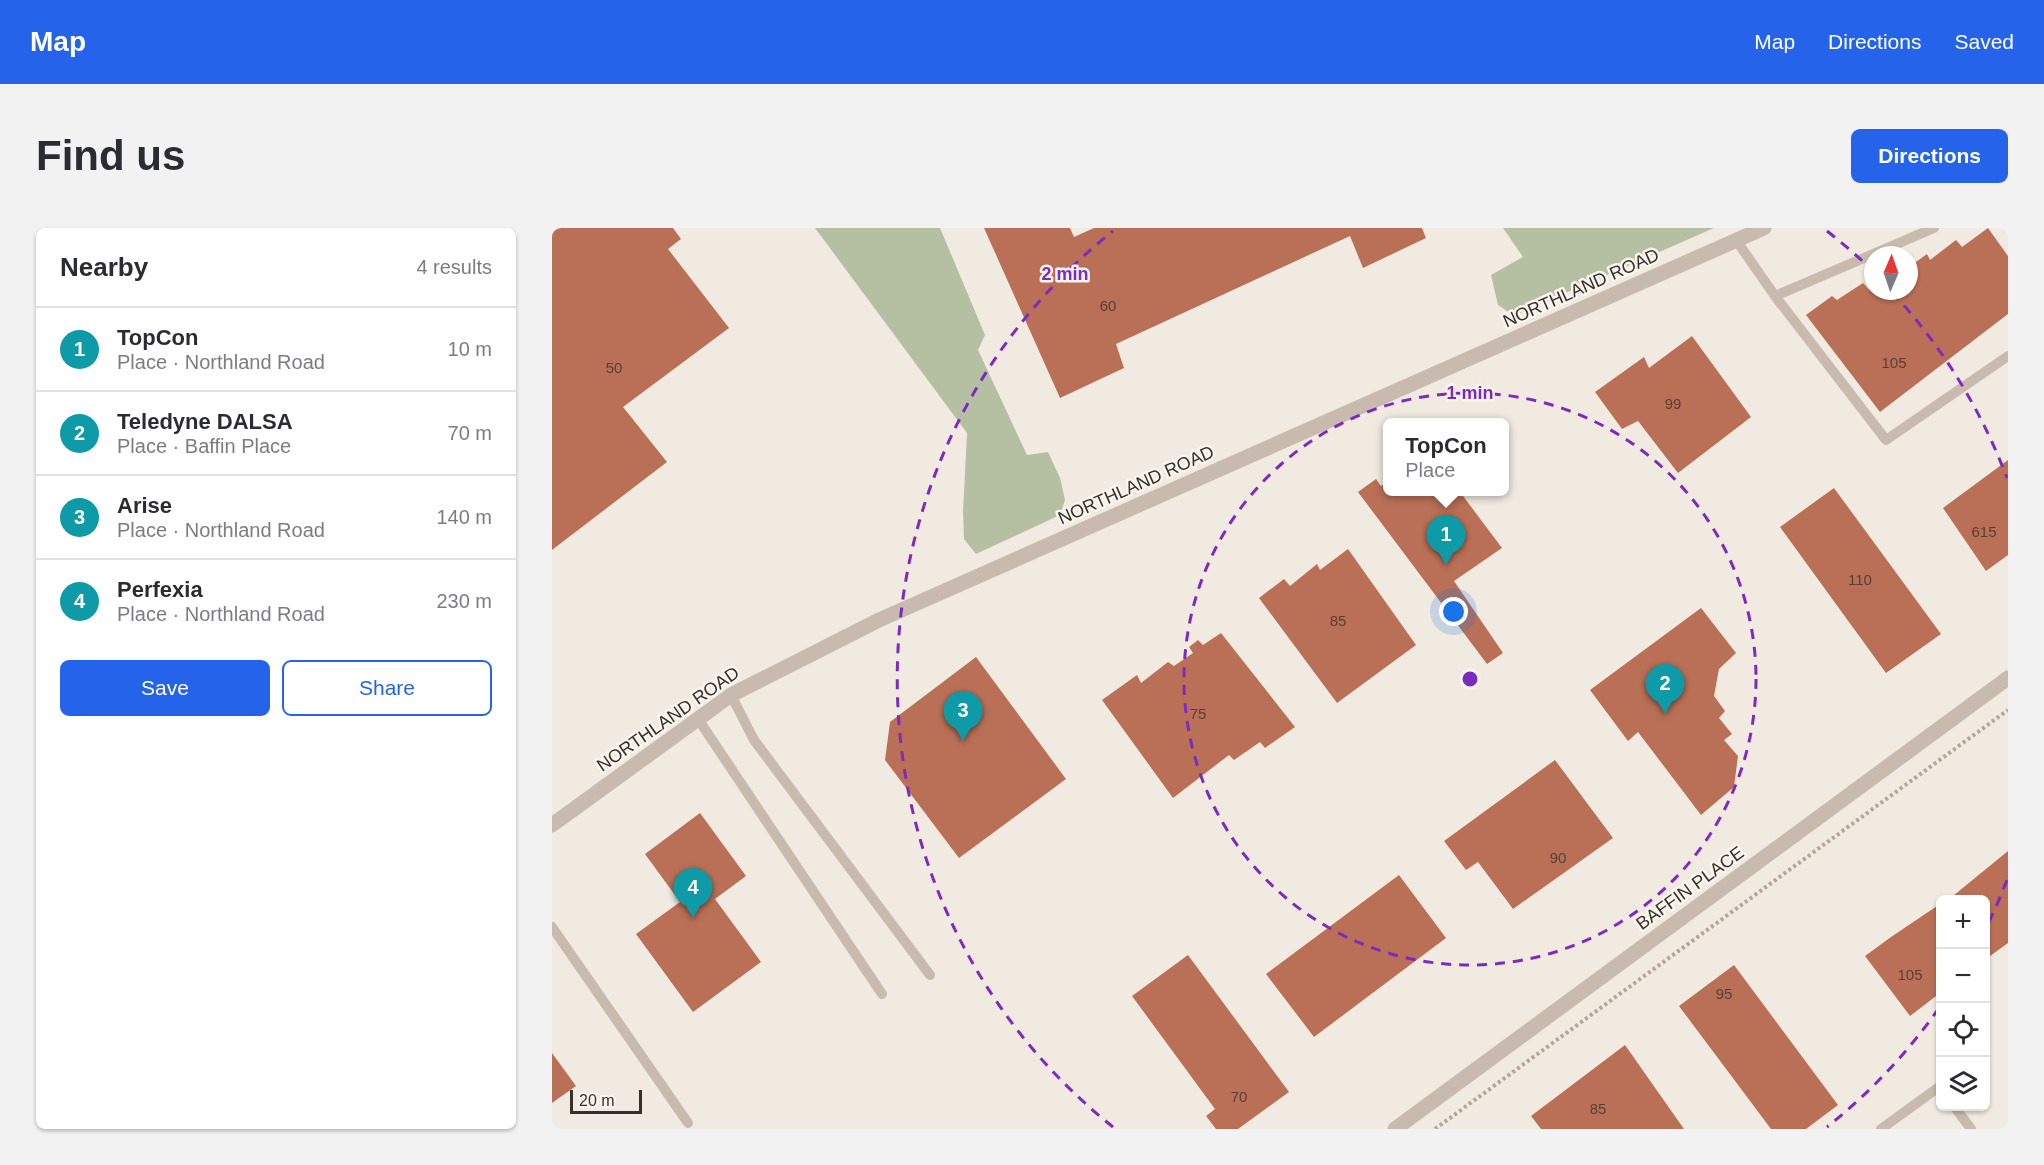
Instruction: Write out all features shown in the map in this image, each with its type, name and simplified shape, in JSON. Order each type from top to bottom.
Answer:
[{"type":"street","name":"NORTHLAND ROAD","points":[[552,825],[731,695],[879,620],[1764,228]]},
{"type":"street","name":"BAFFIN PLACE","points":[[1395,1129],[2008,678]]},
{"type":"lane","points":[[1775,296],[1934,228]]},
{"type":"lane","points":[[1736,240],[1775,296],[1886,440],[2008,356]]},
{"type":"lane","points":[[731,695],[754,740],[930,975]]},
{"type":"lane","points":[[698,719],[882,994]]},
{"type":"lane","points":[[552,927],[688,1123]]},
{"type":"lane","points":[[1881,1129],[1936,1090]]},
{"type":"lane","points":[[1957,1111],[1971,1129]]},
{"type":"path","points":[[1435,1129],[2008,710]]},
{"type":"green space","points":[[815,228],[940,228],[985,335],[978,350],[1027,455],[1048,452],[1060,478],[1065,500],[1060,515],[976,554],[964,539],[967,433]]},
{"type":"green space","points":[[1503,228],[1714,228],[1518,314],[1510,313],[1498,305],[1491,275],[1523,257]]},
{"type":"building","points":[[552,228],[673,228],[681,239],[668,249],[729,328],[623,407],[667,462],[552,550]]},
{"type":"building","points":[[984,228],[1070,228],[1074,237],[1094,228],[1422,228],[1426,238],[1363,268],[1350,236],[1116,344],[1124,368],[1060,398]]},
{"type":"building","points":[[1988,228],[2008,256],[2008,314],[1880,412],[1806,315],[1832,296],[1837,300],[1863,283],[1864,300],[1918,300],[1918,260],[1927,254],[1930,260],[1956,240],[1962,247]]},
{"type":"building","points":[[1692,336],[1751,417],[1678,473],[1638,421],[1622,429],[1595,392],[1644,357],[1649,368]]},
{"type":"building","points":[[2008,460],[2008,555],[1986,571],[1943,508]]},
{"type":"building","points":[[1376,479],[1381,486],[1383,485],[1383,496],[1463,496],[1502,548],[1454,581],[1503,653],[1487,664],[1358,492]]},
{"type":"building","points":[[1834,488],[1941,634],[1886,673],[1780,527]]},
{"type":"building","points":[[1348,549],[1416,645],[1337,703],[1259,598],[1284,579],[1290,586],[1317,564],[1320,570]]},
{"type":"building","points":[[1701,608],[1736,653],[1719,669],[1714,696],[1725,711],[1719,718],[1732,734],[1724,740],[1738,756],[1734,787],[1701,815],[1638,732],[1628,741],[1590,690]]},
{"type":"building","points":[[1221,633],[1295,727],[1265,748],[1260,742],[1234,760],[1229,755],[1173,798],[1102,700],[1137,675],[1141,683],[1168,662],[1174,666],[1193,653],[1189,647],[1198,640],[1203,645]]},
{"type":"building","points":[[976,657],[1066,779],[959,858],[885,760],[890,722]]},
{"type":"building","points":[[1555,760],[1613,838],[1513,909],[1478,862],[1466,870],[1444,841]]},
{"type":"building","points":[[700,813],[746,876],[715,899],[761,962],[693,1012],[636,934],[680,902],[645,854]]},
{"type":"building","points":[[2008,851],[2008,943],[1990,956],[1990,895],[1954,895]]},
{"type":"building","points":[[1399,875],[1446,938],[1314,1037],[1266,974]]},
{"type":"building","points":[[1936,907],[1936,996],[1910,1016],[1865,956]]},
{"type":"building","points":[[1188,955],[1289,1092],[1238,1129],[1216,1129],[1206,1116],[1215,1109],[1132,996]]},
{"type":"building","points":[[1734,965],[1838,1105],[1806,1129],[1771,1129],[1679,1006]]},
{"type":"building","points":[[1625,1045],[1684,1129],[1541,1129],[1531,1116]]},
{"type":"building","points":[[552,1053],[576,1086],[552,1103]]},
{"type":"place","name":"TopCon","points":[[1446,565]]},
{"type":"place","name":"Teledyne DALSA","points":[[1665,714]]},
{"type":"place","name":"Arise","points":[[963,741]]},
{"type":"place","name":"Perfexia","points":[[693,918]]}]
